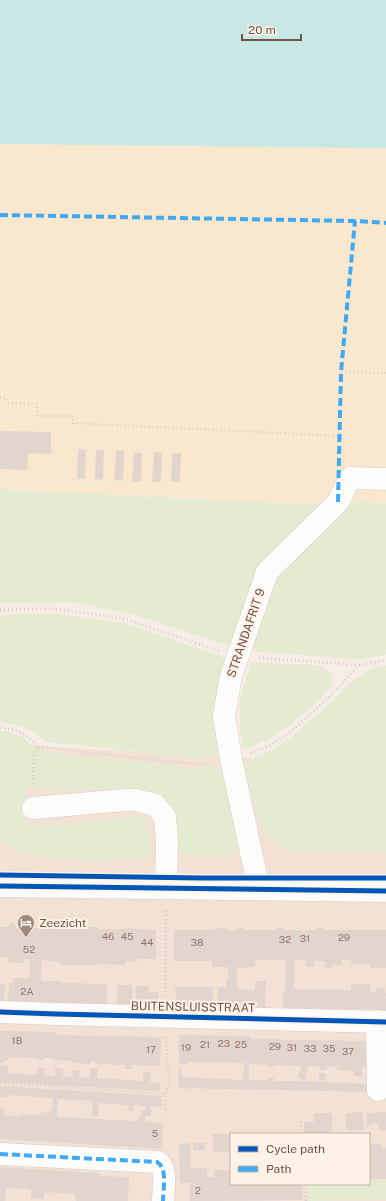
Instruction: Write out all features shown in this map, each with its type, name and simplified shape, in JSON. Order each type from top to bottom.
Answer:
[{"type":"street","name":"STRANDAFRIT 9","points":[[259,889],[231,759],[224,716],[231,676],[267,572],[338,502],[350,478],[386,479]]},
{"type":"street","points":[[33,808],[131,800],[155,805],[165,817],[167,841],[166,888]]},
{"type":"street","points":[[0,886],[386,891]]},
{"type":"street","name":"BUITENSLUISSTRAAT","points":[[0,1012],[382,1022]]},
{"type":"street","points":[[378,1090],[382,1022]]},
{"type":"street","points":[[0,1154],[157,1162],[163,1169],[163,1201]]},
{"type":"path","points":[[341,372],[386,373]]},
{"type":"path","points":[[0,398],[8,398],[8,403],[37,404],[37,416],[74,416],[74,423],[339,436]]},
{"type":"path","points":[[0,610],[49,608],[122,618],[237,657],[360,665],[386,660]]},
{"type":"path","points":[[0,728],[21,732],[30,738],[37,746],[161,761],[199,764],[231,759],[254,752],[276,742],[298,726],[360,665]]},
{"type":"path","points":[[32,786],[34,758],[37,746]]},
{"type":"path","points":[[166,888],[165,1017],[169,1085],[165,1094],[165,1108],[168,1115]]},
{"type":"path","points":[[0,1083],[165,1094]]},
{"type":"path","points":[[301,1121],[302,1133]]},
{"type":"path","points":[[304,1185],[306,1201]]},
{"type":"shaded area","points":[[0,744],[386,766],[386,1201],[0,1201]]},
{"type":"green space","points":[[0,489],[306,504],[321,503],[262,562],[233,647],[136,615],[72,602],[0,603]]},
{"type":"green space","points":[[354,501],[386,503],[386,655],[359,659],[258,652],[254,649],[253,644],[273,581]]},
{"type":"green space","points":[[14,614],[57,614],[128,624],[229,659],[225,755],[193,758],[47,742],[42,737],[25,728],[0,722],[0,616]]},
{"type":"green space","points":[[251,662],[316,665],[326,668],[330,672],[332,675],[332,682],[329,688],[315,704],[285,728],[271,738],[243,750],[240,728],[240,701]]},
{"type":"green space","points":[[386,665],[386,852],[297,852],[283,848],[269,837],[261,824],[255,809],[244,761],[263,755],[285,742],[324,709],[354,680],[372,669]]},
{"type":"green space","points":[[0,731],[7,731],[24,738],[31,745],[43,752],[192,768],[225,765],[242,845],[238,851],[229,856],[182,855],[177,851],[177,823],[173,808],[157,794],[130,789],[52,789],[26,787],[26,824],[34,826],[61,826],[137,816],[144,818],[149,828],[151,855],[138,858],[106,861],[71,860],[26,853],[0,843]]},
{"type":"green space","points":[[370,1182],[386,1182],[386,1200],[308,1201],[308,1185],[370,1185]]},
{"type":"sand","points":[[0,144],[386,148],[386,503],[354,501],[306,504],[0,489]]},
{"type":"water","points":[[0,0],[386,0],[386,148],[0,144]]},
{"type":"building","points":[[0,431],[51,432],[51,454],[28,453],[27,470],[0,469]]},
{"type":"building","points":[[78,449],[86,450],[85,479],[77,479]]},
{"type":"building","points":[[96,450],[104,450],[103,480],[95,479]]},
{"type":"building","points":[[116,451],[124,451],[123,481],[114,480]]},
{"type":"building","points":[[154,452],[162,453],[161,482],[152,482]]},
{"type":"building","points":[[134,453],[142,453],[141,482],[132,482]]},
{"type":"building","points":[[172,453],[181,453],[180,482],[171,482]]},
{"type":"building","points":[[10,922],[17,925],[16,928],[51,928],[51,926],[59,926],[59,928],[69,928],[70,926],[78,926],[78,928],[88,929],[88,927],[98,927],[98,929],[127,928],[156,930],[156,959],[137,959],[137,962],[125,961],[125,965],[61,965],[61,962],[42,960],[41,981],[107,984],[107,1004],[8,1002],[9,983],[13,983],[13,978],[30,978],[30,959],[24,959],[24,963],[9,963],[9,957],[0,957],[0,927],[9,927]]},
{"type":"building","points":[[215,928],[226,928],[226,930],[238,930],[238,928],[243,928],[243,930],[276,930],[276,928],[284,928],[284,930],[316,930],[316,928],[324,928],[324,930],[386,930],[386,968],[370,968],[370,964],[351,964],[351,960],[342,960],[342,965],[332,965],[332,968],[325,968],[325,961],[314,961],[314,967],[306,967],[306,960],[295,960],[294,989],[351,990],[351,984],[370,984],[370,992],[376,993],[376,988],[385,988],[386,1010],[283,1008],[286,960],[256,960],[255,967],[237,968],[237,989],[255,990],[255,981],[266,981],[265,1008],[217,1007],[218,987],[226,987],[226,980],[228,980],[228,967],[212,967],[212,961],[174,961],[174,930],[215,930]]},
{"type":"building","points":[[0,984],[5,984],[4,1001],[0,1001]]},
{"type":"building","points":[[117,985],[132,985],[132,1005],[117,1004]]},
{"type":"building","points":[[136,986],[149,986],[149,992],[158,992],[159,1005],[136,1005]]},
{"type":"building","points":[[175,987],[213,987],[213,1006],[177,1006]]},
{"type":"building","points":[[0,1031],[56,1032],[56,1035],[161,1037],[160,1066],[132,1065],[132,1069],[125,1069],[125,1065],[96,1064],[96,1062],[90,1061],[90,1064],[53,1060],[53,1058],[38,1060],[37,1058],[9,1057],[9,1060],[5,1060],[5,1063],[0,1063]]},
{"type":"building","points":[[179,1035],[250,1036],[250,1039],[373,1041],[372,1067],[362,1067],[362,1077],[354,1076],[354,1071],[337,1070],[337,1067],[327,1066],[327,1070],[320,1070],[320,1066],[308,1066],[305,1081],[372,1084],[372,1092],[178,1088],[179,1067],[181,1067],[181,1077],[243,1080],[244,1063],[187,1062],[187,1064],[179,1064]],"holes":[[[249,1064],[269,1065],[269,1067],[274,1067],[274,1065],[301,1066],[301,1072],[299,1072],[298,1078],[301,1078],[301,1081],[274,1081],[274,1078],[267,1078],[267,1080],[249,1080]]]},
{"type":"building","points":[[0,1065],[8,1066],[8,1073],[37,1075],[37,1068],[45,1068],[44,1075],[55,1076],[55,1068],[63,1069],[63,1076],[72,1077],[73,1070],[80,1070],[79,1077],[90,1078],[90,1068],[98,1069],[97,1078],[143,1081],[143,1072],[151,1072],[150,1082],[160,1083],[160,1091],[0,1082]]},
{"type":"building","points":[[319,1073],[325,1073],[325,1080],[319,1080]]},
{"type":"building","points":[[0,1086],[161,1096],[162,1107],[151,1106],[151,1116],[145,1116],[145,1122],[163,1123],[162,1149],[0,1139],[0,1108],[4,1109],[4,1115],[39,1115],[39,1112],[49,1113],[49,1111],[52,1111],[53,1098],[5,1095],[5,1097],[0,1097]],"holes":[[[58,1099],[93,1101],[92,1117],[98,1117],[99,1103],[128,1105],[128,1111],[133,1112],[134,1105],[146,1106],[145,1111],[141,1110],[141,1118],[138,1117],[138,1121],[57,1117]]]},
{"type":"building","points":[[363,1112],[364,1130],[346,1130],[346,1113]]},
{"type":"building","points":[[386,1112],[386,1130],[378,1130],[378,1123],[371,1123],[371,1126],[367,1126],[367,1113]]},
{"type":"building","points":[[314,1113],[332,1113],[332,1133],[304,1133],[304,1122],[314,1122]]},
{"type":"building","points":[[213,1134],[230,1134],[230,1152],[213,1152]]},
{"type":"building","points":[[190,1143],[191,1168],[207,1168],[207,1177],[214,1177],[214,1170],[230,1170],[230,1185],[302,1185],[302,1200],[190,1201],[190,1183],[180,1183],[179,1144]]},
{"type":"building","points":[[193,1143],[205,1143],[205,1150],[193,1150]]},
{"type":"building","points":[[370,1144],[381,1144],[381,1148],[386,1148],[386,1179],[370,1179]]},
{"type":"building","points":[[0,1167],[100,1173],[100,1176],[129,1177],[128,1201],[76,1201],[75,1194],[44,1192],[44,1199],[31,1198],[31,1189],[6,1188],[5,1201],[0,1201]]},
{"type":"marked path","points":[[0,215],[355,221],[386,223]]},
{"type":"marked path","points":[[338,502],[341,372],[355,221]]},
{"type":"marked path","points":[[0,1154],[157,1162],[163,1169],[164,1174],[163,1201]]},
{"type":"cycle path","points":[[0,875],[202,878],[386,878]]},
{"type":"cycle path","points":[[0,886],[386,891]]},
{"type":"cycle path","points":[[0,1012],[386,1022]]},
{"type":"place","name":"Zeezicht","points":[[26,938]]}]
